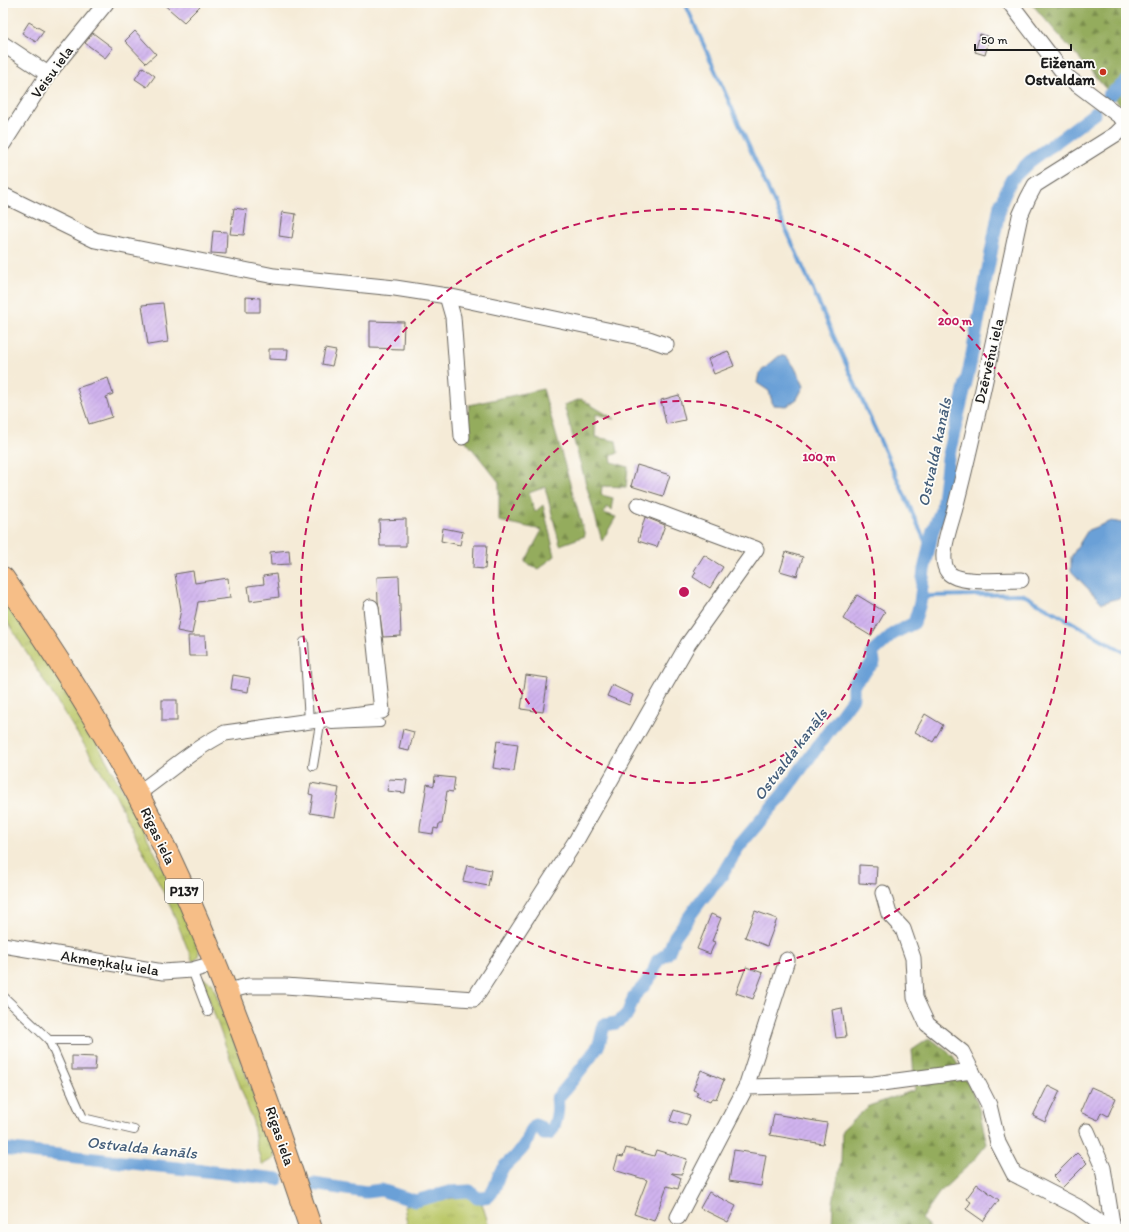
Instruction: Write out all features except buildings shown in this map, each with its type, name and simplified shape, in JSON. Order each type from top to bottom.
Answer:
[{"type":"main road","name":"Rīgas iela","points":[[3,578],[44,637],[88,706],[138,794],[160,837],[217,963],[228,991],[311,1229]]},
{"type":"street","name":"Veisu iela","points":[[3,144],[48,74],[106,3]]},
{"type":"street","points":[[1010,3],[1066,76],[1126,121]]},
{"type":"street","points":[[3,44],[48,74]]},
{"type":"street","name":"Dzērvēnu iela","points":[[1021,580],[976,581],[949,574],[944,566],[944,550],[960,488],[1020,216],[1035,185],[1116,134],[1126,124]]},
{"type":"street","points":[[3,195],[95,240],[274,276],[395,288],[447,296],[649,339],[666,345]]},
{"type":"street","points":[[447,296],[453,317],[462,437]]},
{"type":"street","points":[[228,991],[248,986],[285,986],[474,999],[577,839],[688,644],[756,549],[638,505]]},
{"type":"street","points":[[138,794],[173,769],[203,744],[225,732],[314,722],[382,711],[371,607]]},
{"type":"street","points":[[883,893],[889,914],[903,929],[913,958],[915,998],[927,1024],[962,1052],[989,1104],[998,1142],[1014,1174],[1078,1207],[1108,1229]]},
{"type":"street","name":"Akmeņkaļu iela","points":[[3,945],[163,972],[192,970],[217,963]]},
{"type":"street","points":[[678,1217],[746,1087],[787,960]]},
{"type":"street","points":[[746,1087],[874,1084],[972,1071]]},
{"type":"street","points":[[1087,1131],[1103,1168],[1113,1229]]},
{"type":"lane","points":[[304,642],[314,722],[312,766]]},
{"type":"lane","points":[[314,722],[380,723]]},
{"type":"lane","points":[[192,970],[208,1012]]},
{"type":"lane","points":[[3,996],[49,1040],[83,1118],[134,1130]]},
{"type":"lane","points":[[49,1040],[88,1040]]},
{"type":"green space","points":[[1031,3],[1126,3],[1126,112]]},
{"type":"green space","points":[[543,389],[585,536],[560,545],[545,487],[529,493],[535,512],[543,505],[555,556],[538,569],[525,562],[542,530],[499,521],[499,482],[465,440],[469,405]]},
{"type":"green space","points":[[581,399],[614,419],[596,414],[595,437],[616,441],[618,453],[611,456],[612,462],[628,467],[626,487],[602,486],[601,495],[613,498],[611,510],[606,507],[604,513],[616,517],[602,541],[564,405]]},
{"type":"green space","points":[[3,597],[45,657],[77,709],[131,806],[197,938],[199,948],[198,957],[193,962],[172,910],[115,794],[3,615]]},
{"type":"green space","points":[[201,977],[212,983],[275,1153],[274,1158],[262,1165],[256,1144],[253,1122]]},
{"type":"green space","points":[[930,1038],[953,1056],[977,1101],[987,1144],[974,1160],[939,1193],[921,1219],[932,1229],[835,1229],[832,1227],[833,1202],[841,1162],[842,1130],[869,1106],[915,1090],[912,1050]]},
{"type":"green space","points":[[479,1194],[490,1229],[408,1229],[404,1206]]},
{"type":"water","points":[[779,356],[786,356],[794,366],[804,386],[797,399],[787,406],[773,405],[769,391],[757,383],[759,373]]},
{"type":"water","points":[[1112,521],[1126,524],[1126,592],[1119,598],[1102,603],[1071,571],[1071,557],[1088,530]]},
{"type":"waterway","points":[[685,3],[929,550]]},
{"type":"waterway","name":"Ostvalda kanāls","points":[[1108,96],[1126,82]]},
{"type":"waterway","name":"Ostvalda kanāls","points":[[313,1184],[366,1192],[381,1190],[415,1201],[449,1192],[470,1191],[477,1198],[489,1196],[494,1190],[501,1171],[523,1147],[535,1125],[542,1128],[544,1134],[549,1134],[552,1130],[557,1117],[557,1098],[596,1050],[604,1025],[616,1023],[627,1015],[634,996],[643,987],[653,973],[657,961],[668,953],[675,936],[722,875],[739,846],[782,795],[853,698],[853,684],[874,662],[872,653],[894,633],[914,623],[920,603],[924,570],[933,530],[942,508],[948,458],[969,370],[1000,205],[1011,180],[1029,162],[1095,113]]},
{"type":"waterway","points":[[920,603],[930,596],[1022,594],[1126,653]]},
{"type":"waterway","name":"Ostvalda kanāls","points":[[3,1149],[278,1179]]},
{"type":"place","name":"Eiženam Ostvaldam","points":[[1103,72]]}]
